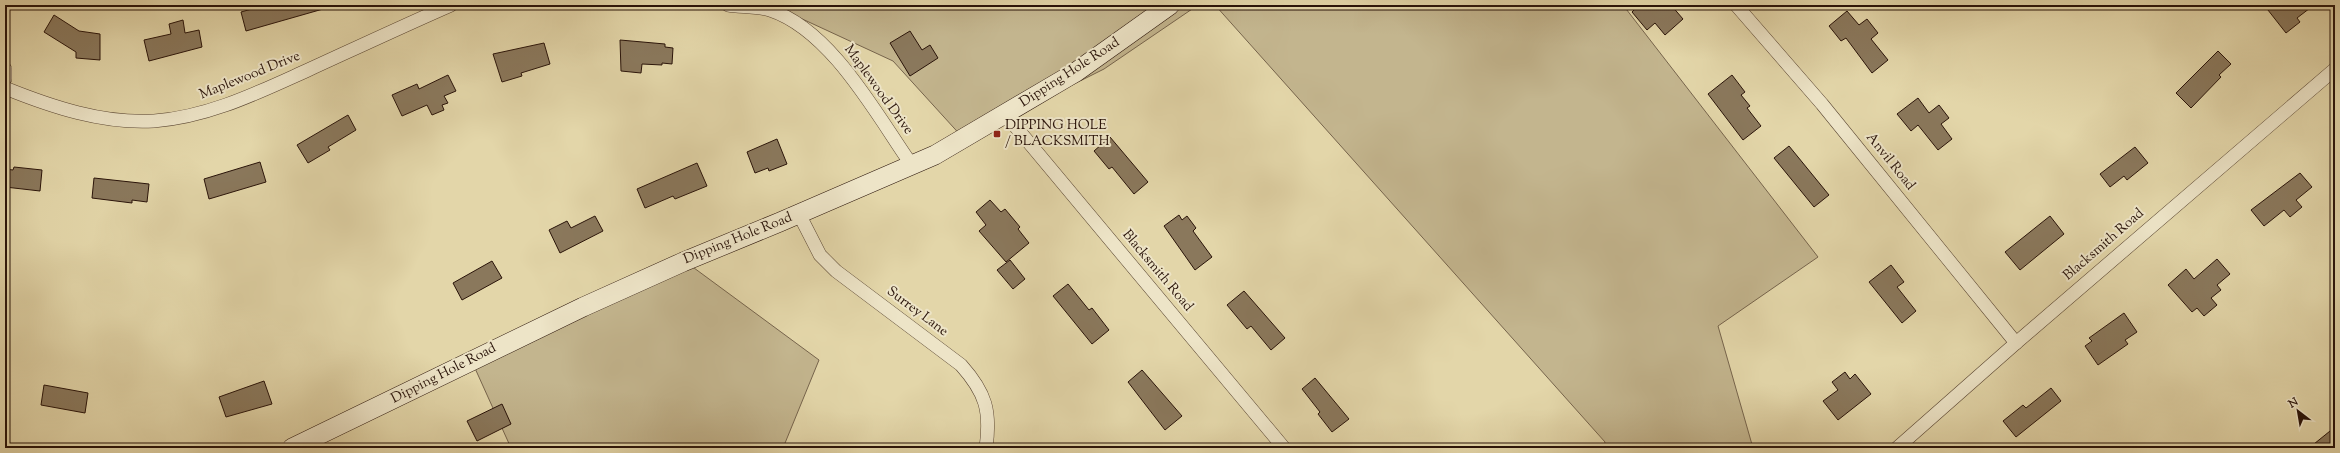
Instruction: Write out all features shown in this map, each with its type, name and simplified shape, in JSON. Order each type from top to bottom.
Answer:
[{"type":"main road","name":"Dipping Hole Road","points":[[292,448],[583,307],[683,262],[935,155],[1076,72],[1170,5]]},
{"type":"street","name":"Maplewood Drive","points":[[5,88],[47,104],[99,117],[126,121],[154,121],[186,117],[216,109],[264,90],[451,5]]},
{"type":"street","name":"Maplewood Drive","points":[[728,5],[770,10],[800,26],[827,47],[844,68],[911,164]]},
{"type":"street","name":"Anvil Road","points":[[1736,5],[1822,104],[2016,342]]},
{"type":"street","points":[[5,69],[5,79]]},
{"type":"street","name":"Blacksmith Road","points":[[1897,448],[2016,342],[2335,69]]},
{"type":"street","name":"Blacksmith Road","points":[[1005,114],[1284,448]]},
{"type":"street","name":"Surrey Lane","points":[[799,214],[820,255],[836,271],[961,365],[973,378],[987,408],[989,426],[986,448]]},
{"type":"shaded area","points":[[726,5],[1198,5],[1104,69],[964,139],[893,61],[798,17]]},
{"type":"shaded area","points":[[1215,5],[1623,5],[1818,257],[1718,326],[1753,448],[1604,448],[1605,442]]},
{"type":"shaded area","points":[[690,265],[819,360],[783,448],[511,448],[469,355]]},
{"type":"building","points":[[266,5],[323,5],[323,9],[246,31],[241,12]]},
{"type":"building","points":[[1639,5],[1671,5],[1683,19],[1665,35],[1655,23],[1647,30],[1632,12]]},
{"type":"building","points":[[2264,5],[2314,5],[2297,18],[2300,22],[2286,33]]},
{"type":"building","points":[[1847,11],[1859,25],[1867,19],[1878,33],[1871,39],[1888,60],[1872,73],[1846,38],[1841,41],[1829,26]]},
{"type":"building","points":[[54,15],[79,31],[100,34],[100,60],[76,58],[76,52],[44,32]]},
{"type":"building","points":[[183,20],[185,33],[199,30],[202,47],[149,61],[144,40],[171,34],[169,24]]},
{"type":"building","points":[[910,31],[922,50],[930,45],[938,58],[910,76],[890,43]]},
{"type":"building","points":[[620,40],[665,44],[665,47],[673,48],[672,64],[642,64],[641,73],[621,71]]},
{"type":"building","points":[[544,43],[550,64],[521,73],[522,76],[502,82],[493,54]]},
{"type":"building","points":[[2218,51],[2231,64],[2219,75],[2221,77],[2191,108],[2176,93]]},
{"type":"building","points":[[448,75],[456,91],[444,96],[448,103],[442,105],[444,110],[432,115],[427,105],[402,116],[392,95],[417,84],[419,89]]},
{"type":"building","points":[[1732,75],[1745,92],[1741,95],[1750,106],[1747,108],[1761,126],[1743,140],[1708,94]]},
{"type":"building","points":[[1918,98],[1929,113],[1939,105],[1949,118],[1941,124],[1952,139],[1938,150],[1918,125],[1911,131],[1897,114]]},
{"type":"building","points":[[348,115],[356,130],[328,147],[330,150],[308,163],[297,145]]},
{"type":"building","points":[[1110,137],[1148,182],[1134,194],[1112,167],[1109,169],[1094,151]]},
{"type":"building","points":[[777,139],[787,164],[769,171],[768,168],[755,173],[747,152]]},
{"type":"building","points":[[1789,146],[1829,195],[1814,207],[1774,158]]},
{"type":"building","points":[[2135,147],[2148,163],[2127,180],[2124,176],[2110,187],[2100,174]]},
{"type":"building","points":[[260,162],[266,182],[209,199],[204,179]]},
{"type":"building","points":[[697,163],[707,186],[675,199],[673,196],[645,208],[637,189]]},
{"type":"building","points":[[14,167],[42,170],[40,191],[5,187],[5,169],[13,170]]},
{"type":"building","points":[[2300,173],[2312,187],[2296,200],[2302,207],[2290,217],[2284,210],[2264,226],[2251,210]]},
{"type":"building","points":[[94,178],[149,184],[147,202],[132,200],[132,203],[92,198]]},
{"type":"building","points":[[990,200],[1001,212],[1005,209],[1020,227],[1018,229],[1029,243],[1006,262],[979,231],[986,225],[976,212]]},
{"type":"building","points":[[1179,215],[1182,220],[1187,216],[1196,228],[1193,231],[1212,257],[1195,270],[1164,226]]},
{"type":"building","points":[[595,216],[603,231],[560,253],[549,230],[567,221],[571,228]]},
{"type":"building","points":[[2050,216],[2064,234],[2020,270],[2005,252]]},
{"type":"building","points":[[2217,259],[2230,274],[2217,285],[2221,290],[2211,298],[2217,305],[2204,316],[2197,308],[2192,312],[2168,285],[2186,269],[2194,279]]},
{"type":"building","points":[[1010,260],[1025,279],[1013,289],[997,270]]},
{"type":"building","points":[[492,261],[502,278],[462,300],[453,283]]},
{"type":"building","points":[[1891,265],[1904,282],[1897,287],[1916,311],[1902,323],[1869,282]]},
{"type":"building","points":[[1068,284],[1089,310],[1092,308],[1109,330],[1092,344],[1053,296]]},
{"type":"building","points":[[1244,291],[1285,338],[1271,350],[1251,326],[1247,329],[1227,305]]},
{"type":"building","points":[[2124,313],[2137,332],[2125,340],[2128,344],[2098,365],[2085,346],[2092,341],[2089,338]]},
{"type":"building","points":[[1142,370],[1182,416],[1165,430],[1128,382]]},
{"type":"building","points":[[1845,372],[1850,379],[1855,374],[1871,394],[1838,420],[1823,401],[1838,390],[1832,382]]},
{"type":"building","points":[[1315,378],[1349,419],[1332,432],[1318,414],[1320,412],[1302,389]]},
{"type":"building","points":[[264,381],[272,404],[226,417],[219,397]]},
{"type":"building","points":[[44,385],[88,393],[85,413],[41,405]]},
{"type":"building","points":[[2051,388],[2061,401],[2016,437],[2003,421],[2023,405],[2026,408]]},
{"type":"building","points":[[502,404],[511,424],[477,441],[467,421]]},
{"type":"building","points":[[2335,427],[2335,448],[2309,448]]},
{"type":"place","name":"DIPPING HOLE / BLACKSMITH","points":[[997,134]]}]
